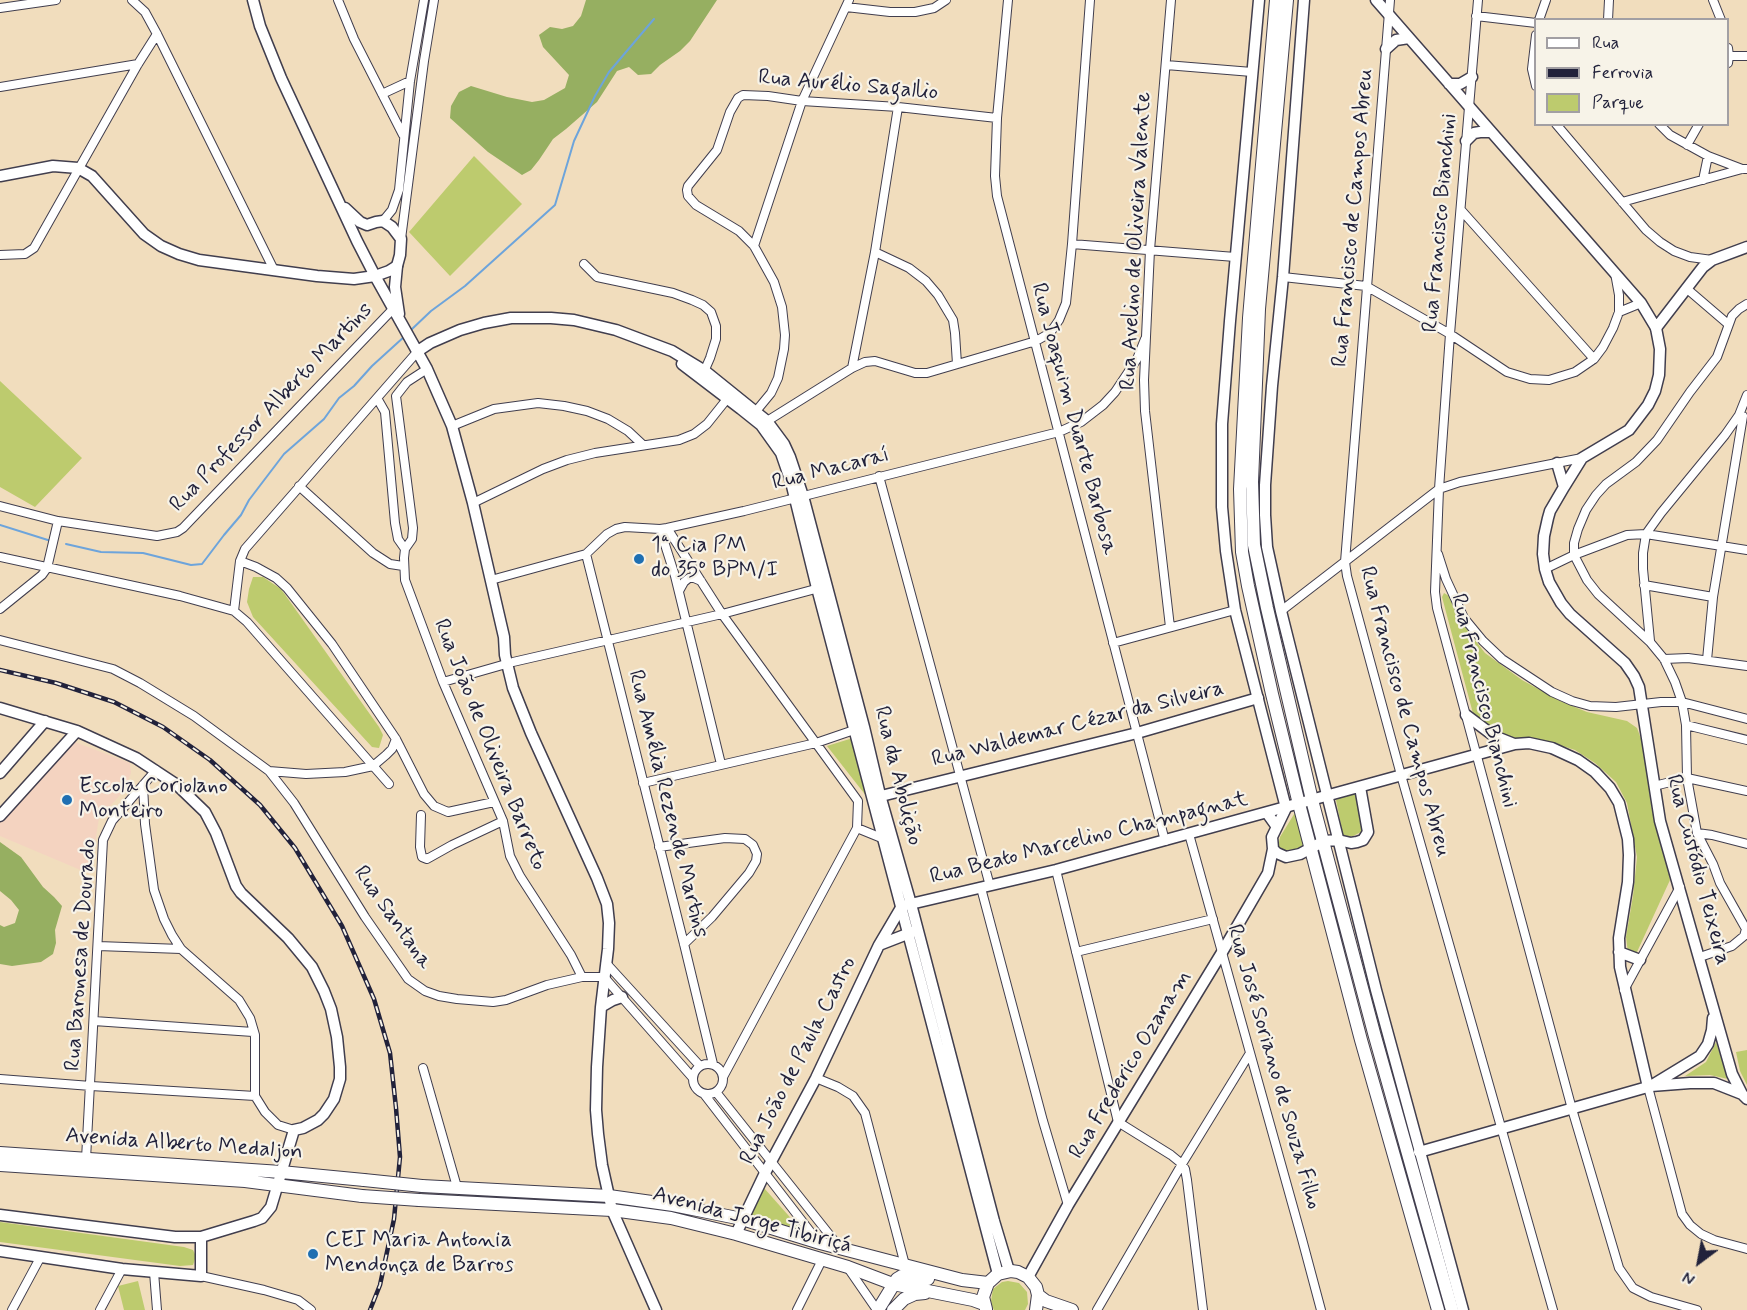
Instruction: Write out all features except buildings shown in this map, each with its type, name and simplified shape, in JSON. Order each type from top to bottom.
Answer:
[{"type":"main road","points":[[253,0],[260,26],[281,78],[357,241],[427,369],[452,426],[491,580],[510,663],[513,688],[607,904],[609,923],[601,1007],[596,1110],[602,1165],[612,1210],[656,1310]]},
{"type":"main road","points":[[1259,0],[1225,389],[1222,507],[1235,610],[1286,807],[1515,744],[1552,748],[1578,760],[1595,772],[1610,788],[1619,803],[1628,839],[1628,882],[1619,938],[1620,968],[1649,1086]]},
{"type":"main road","points":[[1276,0],[1249,318],[1240,489],[1242,552],[1299,804],[1438,1310]]},
{"type":"main road","points":[[1287,0],[1259,309],[1252,482],[1254,545],[1264,598],[1312,800],[1374,1033],[1452,1310]]},
{"type":"main road","points":[[1304,0],[1283,277],[1272,386],[1265,514],[1267,546],[1281,611],[1376,990],[1463,1310]]},
{"type":"main road","name":"Rua Custódio Teixeira","points":[[1376,0],[1641,303],[1656,328],[1660,349],[1659,375],[1655,391],[1648,405],[1629,430],[1582,458],[1550,511],[1544,536],[1543,554],[1549,582],[1561,603],[1624,663],[1639,687],[1660,820],[1732,1074],[1745,1096]]},
{"type":"main road","points":[[1386,49],[1396,40],[1409,38]]},
{"type":"main road","points":[[1449,84],[1460,84],[1472,77]]},
{"type":"main road","points":[[1466,141],[1474,133],[1491,132]]},
{"type":"main road","points":[[0,176],[53,166],[78,168],[92,176],[144,234],[161,246],[199,260],[354,279],[375,276],[396,266]]},
{"type":"main road","points":[[339,201],[355,218],[368,225]]},
{"type":"main road","points":[[357,241],[368,225],[383,221],[392,227],[401,239],[395,287],[402,321]]},
{"type":"main road","points":[[1656,328],[1703,267],[1712,260],[1747,248]]},
{"type":"main road","name":"Rua da Abolição","points":[[415,346],[430,343],[460,330],[511,318],[574,320],[591,324],[645,340],[672,351],[754,414],[780,438],[790,457],[854,730],[877,796],[994,1221],[1003,1273]]},
{"type":"main road","name":"Rua da Abolição","points":[[702,374],[728,399],[754,414]]},
{"type":"main road","points":[[1557,463],[1564,487]]},
{"type":"main road","name":"Rua da Abolição","points":[[822,587],[864,727],[884,839],[906,905]]},
{"type":"main road","name":"Rua Waldemar Cézar da Silveira","points":[[877,796],[1137,733],[1258,698]]},
{"type":"main road","points":[[0,708],[77,731],[136,758],[177,785],[205,812],[216,833],[236,886],[288,938],[312,967],[331,1009],[338,1037],[340,1079],[334,1099],[324,1114],[318,1120],[294,1130],[271,1207],[262,1218],[201,1237],[175,1237],[0,1215]]},
{"type":"main road","points":[[1466,715],[1494,736],[1515,744]]},
{"type":"main road","points":[[0,773],[45,721]]},
{"type":"main road","points":[[0,816],[77,731]]},
{"type":"main road","name":"Rua Frederico Ozanam","points":[[1028,1277],[1068,1205],[1268,873],[1286,857],[1300,854],[1324,842],[1338,840],[1351,843],[1363,840],[1368,832],[1360,787]]},
{"type":"main road","name":"Rua Beato Marcelino Champagnat","points":[[906,905],[1056,870],[1286,807]]},
{"type":"main road","name":"Rua Frederico Ozanam","points":[[1268,873],[1273,849],[1272,837],[1286,807]]},
{"type":"main road","points":[[1267,813],[1277,827]]},
{"type":"main road","points":[[1273,849],[1276,853],[1286,857]]},
{"type":"main road","name":"Rua João de Paula Castro","points":[[736,1234],[765,1173],[816,1078],[879,945],[906,905]]},
{"type":"main road","points":[[879,945],[913,932]]},
{"type":"main road","points":[[1619,952],[1641,960]]},
{"type":"main road","points":[[601,1007],[622,997]]},
{"type":"main road","points":[[1649,1086],[1701,1056],[1712,1030],[1714,1009]]},
{"type":"main road","points":[[1419,1152],[1649,1086],[1713,1083],[1745,1096]]},
{"type":"main road","name":"Avenida Alberto Medaljon","points":[[0,1153],[281,1172],[364,1180]]},
{"type":"main road","name":"Avenida Alberto Medaljon","points":[[0,1165],[245,1181],[362,1196]]},
{"type":"main road","name":"Avenida Jorge Tibiriçá","points":[[364,1180],[422,1186],[609,1196],[674,1205],[742,1219],[820,1243],[962,1280],[988,1283]]},
{"type":"main road","name":"Avenida Jorge Tibiriçá","points":[[362,1196],[612,1210],[671,1218],[736,1234],[893,1284],[933,1292],[985,1307]]},
{"type":"main road","points":[[0,1251],[122,1269],[201,1276],[201,1237]]},
{"type":"main road","points":[[985,1307],[984,1290],[988,1283],[1003,1273],[1018,1272],[1028,1277],[1036,1287],[1038,1295],[1036,1310]]},
{"type":"main road","points":[[877,1310],[893,1284],[902,1276],[942,1281],[962,1280]]},
{"type":"main road","points":[[893,1310],[904,1299],[915,1294],[933,1292]]},
{"type":"main road","points":[[1038,1295],[1072,1310]]},
{"type":"street","points":[[0,8],[11,3],[56,0]]},
{"type":"street","points":[[132,0],[145,12],[157,34],[274,270]]},
{"type":"street","points":[[338,0],[354,39],[404,136]]},
{"type":"street","points":[[383,221],[392,210],[397,196],[410,81],[424,0]]},
{"type":"street","points":[[401,239],[434,0]]},
{"type":"street","points":[[754,414],[771,393],[778,378],[785,335],[782,307],[774,282],[754,246],[802,100],[848,4],[890,12],[915,12],[934,8],[946,0]]},
{"type":"street","name":"Rua Joaquim Duarte Barbosa","points":[[1008,0],[997,118],[995,176],[997,196],[1165,841]]},
{"type":"street","points":[[764,423],[865,362],[875,361],[908,371],[927,373],[1036,342],[1050,333],[1059,320],[1066,303],[1090,0]]},
{"type":"street","name":"Rua Avelino de Oliveira Valente","points":[[1170,627],[1145,411],[1144,380],[1150,250],[1171,0]]},
{"type":"street","name":"Rua Francisco de Campos Abreu","points":[[1390,0],[1345,562],[1401,775],[1553,1310]]},
{"type":"street","name":"Rua Francisco Bianchini","points":[[1478,0],[1449,334],[1436,548],[1437,608],[1572,1109],[1618,1268],[1633,1288],[1651,1297],[1697,1310]]},
{"type":"street","points":[[1540,18],[1546,0]]},
{"type":"street","points":[[1608,18],[1609,0]]},
{"type":"street","points":[[1713,0],[1720,18]]},
{"type":"street","points":[[1476,16],[1534,22]]},
{"type":"street","points":[[0,255],[25,254],[34,248],[157,34]]},
{"type":"street","points":[[1534,52],[1532,69],[1534,78]]},
{"type":"street","points":[[1729,56],[1747,56]]},
{"type":"street","points":[[0,87],[138,64]]},
{"type":"street","points":[[1166,65],[1252,72]]},
{"type":"street","points":[[382,94],[410,81]]},
{"type":"street","name":"Rua Aurélio Sagallio","points":[[754,246],[739,231],[696,205],[688,196],[687,190],[717,150],[738,98],[768,96],[997,118]]},
{"type":"street","points":[[852,368],[875,252],[898,107]]},
{"type":"street","points":[[1558,126],[1646,230],[1674,251],[1690,257],[1712,260]]},
{"type":"street","points":[[1661,126],[1670,135],[1707,156],[1745,169]]},
{"type":"street","points":[[1687,145],[1698,126]]},
{"type":"street","points":[[1704,180],[1707,156]]},
{"type":"street","points":[[1622,202],[1745,169]]},
{"type":"street","points":[[1461,210],[1594,359]]},
{"type":"street","points":[[1072,244],[1235,257]]},
{"type":"street","points":[[875,252],[909,268],[926,281],[938,295],[952,320],[956,333],[957,364]]},
{"type":"street","points":[[584,264],[597,277],[674,294],[703,305],[711,312],[716,326],[716,339],[702,374]]},
{"type":"street","points":[[1283,277],[1366,286],[1449,334],[1507,372],[1530,379],[1549,380],[1575,372],[1594,359],[1604,347],[1619,312],[1615,273]]},
{"type":"street","points":[[1686,288],[1728,324]]},
{"type":"street","points":[[1619,312],[1641,303]]},
{"type":"street","points":[[1700,957],[1732,946],[1744,936],[1746,929],[1720,883],[1697,833],[1687,778],[1686,725],[1682,702],[1664,660],[1650,642],[1598,594],[1587,580],[1574,555],[1578,529],[1586,510],[1596,495],[1606,484],[1636,462],[1657,440],[1717,357],[1728,324],[1739,309],[1747,304]]},
{"type":"street","name":"Rua Professor Alberto Martins","points":[[0,506],[58,521],[157,536],[177,532],[393,309]]},
{"type":"street","name":"Rua Macaraí","points":[[491,580],[586,554],[607,534],[616,529],[626,527],[664,529],[1059,432],[1081,422],[1103,405],[1115,392],[1137,359],[1145,339]]},
{"type":"street","points":[[234,611],[240,561],[245,549],[393,380],[415,346]]},
{"type":"street","points":[[396,396],[407,382],[427,369]]},
{"type":"street","name":"Rua João de Oliveira Barreto","points":[[393,380],[412,528],[412,538],[405,549],[403,566],[405,580],[443,682],[503,821],[510,856],[520,876],[572,955],[582,977]]},
{"type":"street","points":[[1707,660],[1713,597],[1747,395]]},
{"type":"street","name":"Rua João de Oliveira Barreto","points":[[377,398],[385,412],[398,539],[405,549]]},
{"type":"street","points":[[473,503],[567,460],[595,453],[679,440],[694,434],[707,424],[728,399]]},
{"type":"street","points":[[452,426],[494,408],[538,403],[575,409],[608,419],[628,431],[643,445]]},
{"type":"street","points":[[1650,642],[1644,585],[1643,553],[1646,534],[1725,435],[1743,416]]},
{"type":"street","points":[[1281,611],[1439,489],[1460,482],[1582,458]]},
{"type":"street","points":[[879,476],[959,776],[1043,1121],[1068,1205]]},
{"type":"street","points":[[299,486],[373,553],[390,564],[403,566]]},
{"type":"street","points":[[0,609],[42,575],[47,568],[58,521]]},
{"type":"street","points":[[664,529],[722,614],[858,801],[857,828],[723,1077],[722,1086],[716,1092],[704,1094]]},
{"type":"street","points":[[664,529],[721,764]]},
{"type":"street","points":[[1545,569],[1574,555],[1627,535],[1646,534],[1747,550]]},
{"type":"street","points":[[1436,548],[1446,579],[1464,618],[1482,641],[1502,660],[1552,692],[1590,706],[1616,707],[1682,702],[1747,719]]},
{"type":"street","name":"Rua Amélia Rezende Martins","points":[[586,554],[713,1064]]},
{"type":"street","points":[[0,557],[180,596],[234,611],[247,622],[389,784]]},
{"type":"street","points":[[240,561],[276,578],[287,588],[332,644],[396,739],[424,794],[434,806],[448,812],[494,802]]},
{"type":"street","points":[[679,591],[684,582],[689,579],[694,578],[701,581]]},
{"type":"street","points":[[1644,585],[1713,597]]},
{"type":"street","points":[[443,682],[510,663],[722,614],[822,587]]},
{"type":"street","points":[[1113,643],[1235,610]]},
{"type":"street","name":"Rua Santana","points":[[0,640],[113,669],[194,716],[269,771],[294,803],[365,917],[408,979],[425,991],[457,999],[493,1002],[582,977],[604,977]]},
{"type":"street","points":[[1664,660],[1675,658],[1707,660],[1747,666]]},
{"type":"street","points":[[1686,725],[1747,740]]},
{"type":"street","points":[[643,783],[816,743],[854,730]]},
{"type":"street","points":[[269,771],[306,774],[345,772],[373,766],[392,749],[396,739]]},
{"type":"street","name":"Rua Baronesa de Dourado","points":[[86,1159],[104,840],[112,821],[156,770]]},
{"type":"street","points":[[1654,786],[1687,778],[1747,791]]},
{"type":"street","points":[[142,785],[154,890],[164,919],[181,949],[239,1000],[250,1018],[255,1035],[255,1096],[265,1112],[278,1125],[294,1130]]},
{"type":"street","points":[[420,815],[420,847],[422,857],[427,859],[503,821]]},
{"type":"street","points":[[857,828],[884,839]]},
{"type":"street","points":[[1697,833],[1747,844]]},
{"type":"street","name":"Rua José Soriano de Souza Filho","points":[[1189,834],[1321,1310]]},
{"type":"street","points":[[659,847],[724,838],[745,839],[753,845],[757,854],[749,873],[712,917],[684,944]]},
{"type":"street","points":[[1056,870],[1118,1122],[1182,1164],[1188,1180],[1203,1310]]},
{"type":"street","points":[[1624,990],[1680,887]]},
{"type":"street","points":[[1076,952],[1213,919]]},
{"type":"street","points":[[98,946],[181,949]]},
{"type":"street","points":[[606,963],[700,1066]]},
{"type":"street","points":[[604,977],[692,1077],[696,1089],[704,1094],[820,1243]]},
{"type":"street","points":[[94,1021],[254,1032]]},
{"type":"street","points":[[1097,1310],[1250,1053]]},
{"type":"street","points":[[692,1077],[700,1066],[708,1063],[720,1069],[723,1077]]},
{"type":"street","points":[[423,1068],[457,1187]]},
{"type":"street","points":[[0,1078],[255,1096]]},
{"type":"street","points":[[816,1078],[853,1096],[865,1113],[904,1265]]},
{"type":"street","points":[[1649,1086],[1682,1214],[1690,1225],[1714,1240],[1747,1249]]},
{"type":"street","points":[[716,1092],[840,1248]]},
{"type":"street","points":[[12,1310],[40,1258]]},
{"type":"street","points":[[797,1310],[822,1260]]},
{"type":"street","points":[[848,1268],[877,1310]]},
{"type":"street","points":[[100,1310],[122,1269]]},
{"type":"street","points":[[153,1272],[157,1310]]},
{"type":"street","points":[[201,1276],[298,1300],[311,1310]]},
{"type":"shaded area","name":"Escola Coriolano Monteiro","points":[[72,741],[130,763],[131,773],[123,792],[99,818],[90,874],[0,836],[0,821]]},
{"type":"green space","points":[[586,0],[717,0],[690,41],[651,74],[638,75],[629,67],[617,71],[597,102],[553,139],[531,170],[522,175],[488,152],[450,118],[451,106],[459,92],[471,86],[532,102],[544,100],[565,88],[569,75],[543,47],[539,35],[550,27],[562,29],[573,26],[581,16]]},
{"type":"green space","points":[[474,156],[522,204],[450,276],[409,232]]},
{"type":"green space","points":[[0,381],[82,458],[35,507],[0,487]]},
{"type":"green space","points":[[253,577],[263,577],[281,589],[379,727],[383,735],[379,748],[372,747],[253,617],[247,602]]},
{"type":"green space","points":[[1444,593],[1449,596],[1459,619],[1485,653],[1522,680],[1560,701],[1587,712],[1627,721],[1637,728],[1643,744],[1652,811],[1670,880],[1637,952],[1628,953],[1626,937],[1637,857],[1627,803],[1616,782],[1595,763],[1575,750],[1553,743],[1499,739],[1475,721],[1442,597]]},
{"type":"green space","points":[[856,737],[867,797],[827,746]]},
{"type":"green space","points":[[1355,794],[1359,802],[1363,831],[1347,836],[1343,835],[1336,800]]},
{"type":"green space","points":[[1296,811],[1305,848],[1282,851],[1278,847],[1280,837]]},
{"type":"green space","points":[[0,842],[21,857],[43,887],[62,906],[55,930],[56,943],[53,954],[41,962],[12,966],[0,964],[0,925],[4,927],[15,923],[19,910],[0,891]]},
{"type":"green space","points":[[1716,1042],[1728,1079],[1710,1075],[1685,1076],[1706,1062]]},
{"type":"green space","points":[[1747,1050],[1747,1085],[1740,1071],[1736,1052]]},
{"type":"green space","points":[[764,1188],[804,1233],[747,1216]]},
{"type":"green space","points":[[0,1222],[184,1247],[193,1250],[196,1256],[193,1265],[180,1266],[0,1242]]},
{"type":"green space","points":[[138,1281],[145,1310],[124,1310],[118,1286]]},
{"type":"green space","points":[[1002,1282],[1019,1283],[1027,1292],[1028,1304],[1025,1310],[994,1310],[991,1301],[993,1289]]},
{"type":"waterway","points":[[411,330],[431,311],[465,286],[555,205],[574,141],[595,96],[609,72],[654,19]]},
{"type":"waterway","points":[[66,544],[101,552],[143,553],[191,565],[202,564],[241,515],[249,500],[284,454],[324,419],[339,398],[405,336]]},
{"type":"waterway","points":[[0,525],[51,541]]},
{"type":"railway","points":[[0,670],[56,683],[114,702],[163,727],[210,760],[260,805],[295,848],[342,926],[374,999],[390,1053],[400,1157],[394,1219],[380,1285],[370,1310]]},
{"type":"place","name":"1ª Cia PM do 35º BPM/I","points":[[639,559]]},
{"type":"place","name":"Escola Coriolano Monteiro","points":[[67,800]]},
{"type":"place","name":"CEI Maria Antonia Mendonça de Barros","points":[[313,1254]]}]
